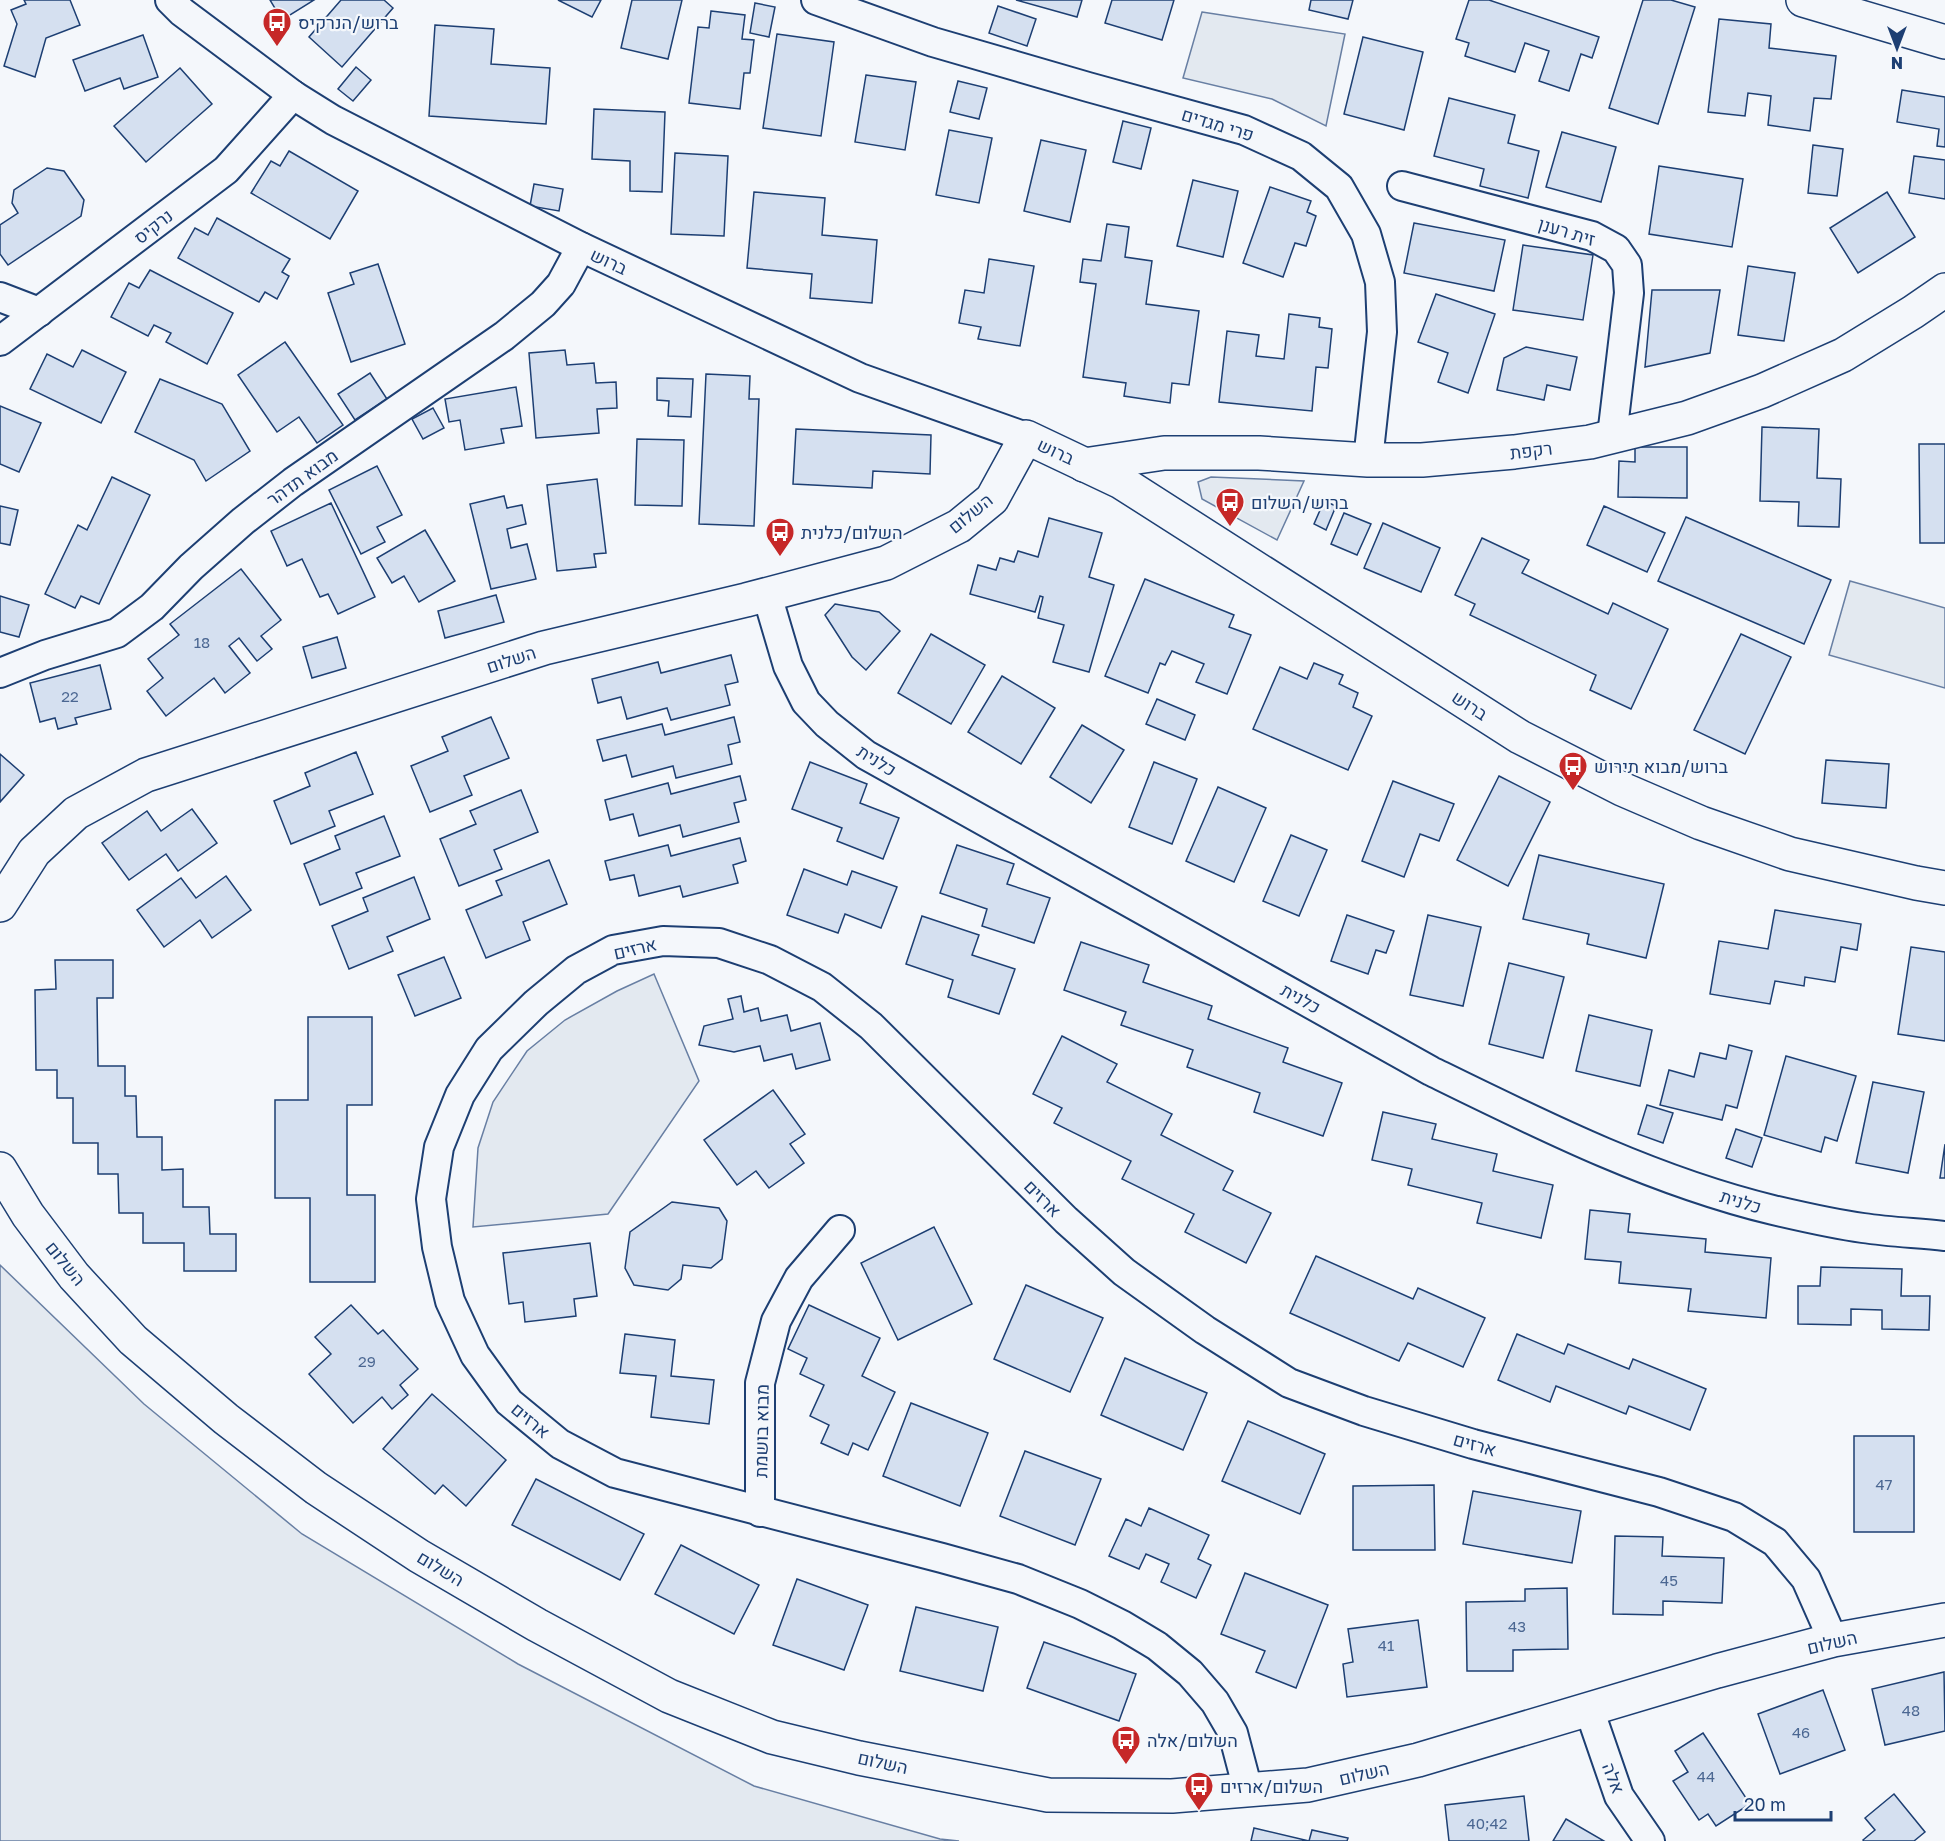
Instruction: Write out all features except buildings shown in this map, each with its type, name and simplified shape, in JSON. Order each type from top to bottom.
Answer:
[{"type":"street","name":"ברוש","points":[[170,0],[182,12],[293,95],[333,120],[581,247],[860,378],[1026,437],[1120,482],[1520,737],[1622,789],[1701,823],[1790,854],[1945,888]]},
{"type":"street","name":"פרי מגדים","points":[[816,0],[933,42],[1244,129],[1301,156],[1340,187],[1366,234],[1380,282],[1382,332],[1368,460]]},
{"type":"street","points":[[1803,0],[1945,42]]},
{"type":"street","points":[[1913,33],[1945,36]]},
{"type":"street","name":"נרקיס","points":[[0,341],[226,170],[293,95]]},
{"type":"street","name":"זית רענן","points":[[1402,186],[1592,236],[1616,249],[1627,265],[1629,293],[1612,436]]},
{"type":"street","name":"מבוא תדהר","points":[[0,673],[45,655],[117,633],[143,614],[243,521],[293,482],[504,336],[543,304],[561,284],[581,247]]},
{"type":"street","name":"רקפת","points":[[1084,465],[1164,453],[1259,453],[1368,460],[1422,460],[1514,452],[1590,442],[1687,418],[1762,391],[1843,355],[1945,290]]},
{"type":"street","points":[[0,297],[39,312]]},
{"type":"street","name":"השלום","points":[[0,905],[34,852],[76,813],[146,775],[544,648],[767,595],[886,563],[959,526],[992,500],[1026,437]]},
{"type":"street","name":"כלנית","points":[[767,595],[788,666],[806,702],[827,724],[866,755],[1421,1065],[1506,1108],[1675,1181],[1772,1210],[1851,1226],[1945,1236]]},
{"type":"street","name":"ארזים","points":[[1248,1790],[1233,1733],[1215,1702],[1190,1673],[1157,1646],[1122,1625],[1080,1604],[1018,1579],[942,1557],[615,1473],[560,1444],[508,1402],[475,1355],[450,1301],[437,1247],[431,1199],[439,1147],[460,1095],[489,1048],[536,1003],[576,970],[613,950],[663,941],[719,943],[770,960],[822,987],[871,1026],[1066,1220],[1124,1272],[1205,1330],[1289,1383],[1364,1411],[1473,1444],[1659,1492],[1734,1517],[1775,1542],[1806,1579],[1833,1641]]},
{"type":"street","name":"השלום","points":[[0,1169],[28,1215],[74,1276],[133,1340],[226,1419],[316,1488],[419,1556],[537,1625],[669,1696],[772,1737],[859,1758],[1048,1795],[1173,1796],[1308,1785],[1418,1760],[1717,1671],[1833,1641],[1945,1620]]},
{"type":"street","name":"מבוא בושמת","points":[[760,1512],[760,1383],[776,1321],[799,1278],[840,1230]]},
{"type":"street","name":"אלה","points":[[1589,1709],[1619,1796],[1650,1841]]},
{"type":"shaded area","points":[[1202,12],[1345,34],[1326,126],[1272,99],[1183,78]]},
{"type":"shaded area","points":[[1211,477],[1304,481],[1277,540],[1202,499],[1198,482]]},
{"type":"shaded area","points":[[1850,581],[1945,608],[1945,688],[1829,655]]},
{"type":"shaded area","points":[[654,974],[699,1081],[608,1214],[473,1227],[478,1148],[493,1102],[527,1051],[565,1020],[617,991]]},
{"type":"shaded area","points":[[0,1265],[144,1404],[302,1534],[518,1664],[754,1786],[940,1839],[959,1841],[0,1841]]},
{"type":"place","name":"ברוש/הנרקיס","points":[[277,48]]},
{"type":"place","name":"ברוש/השלום","points":[[1230,528]]},
{"type":"place","name":"השלום/כלנית","points":[[780,558]]},
{"type":"place","name":"ברוש/מבוא תירוש","points":[[1573,792]]},
{"type":"place","name":"השלום/אלה","points":[[1126,1766]]},
{"type":"place","name":"השלום/ארזים","points":[[1199,1812]]}]
